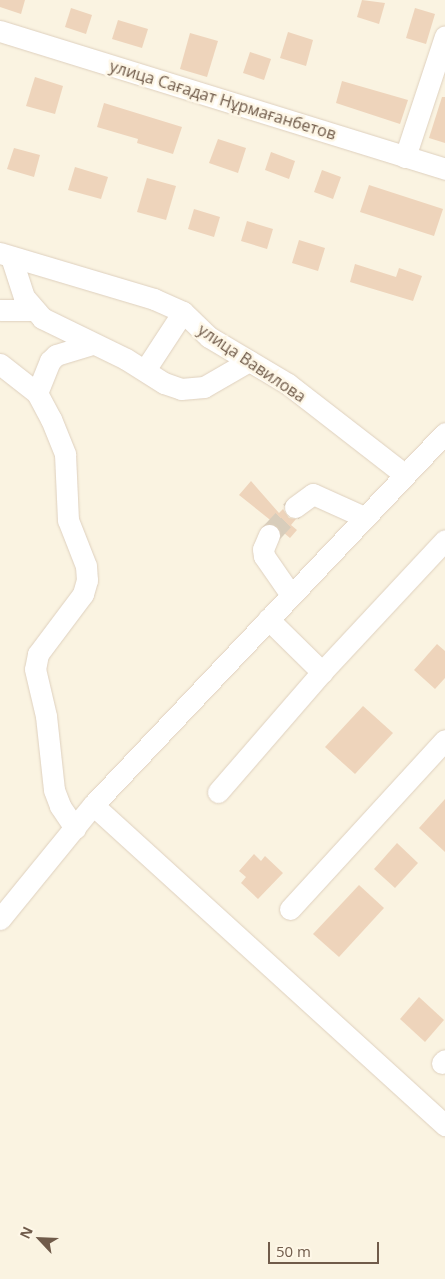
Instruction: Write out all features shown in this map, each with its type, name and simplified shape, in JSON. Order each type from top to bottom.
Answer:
[{"type":"street","name":"улица Сағадат Нұрмағанбетов","points":[[0,31],[445,169]]},
{"type":"street","points":[[405,157],[445,36]]},
{"type":"street","points":[[6,255],[22,290],[37,314],[50,361]]},
{"type":"street","name":"улица Вавилова","points":[[6,255],[154,299],[183,312],[209,337],[288,384],[404,474]]},
{"type":"street","points":[[0,310],[37,314],[91,344],[144,370],[164,383],[181,389],[192,389],[222,379],[249,361]]},
{"type":"street","points":[[144,370],[183,312]]},
{"type":"street","points":[[37,393],[50,361],[66,350],[91,344]]},
{"type":"street","points":[[0,364],[37,393],[44,402],[65,454],[68,520],[86,566],[87,580],[83,594],[38,654],[35,669],[46,716],[54,790],[60,806],[75,828]]},
{"type":"street","points":[[0,920],[93,805],[404,474],[445,433]]},
{"type":"street","points":[[295,507],[313,494],[364,517]]},
{"type":"street","points":[[269,536],[263,549],[264,556],[291,595]]},
{"type":"street","points":[[218,792],[322,672],[445,540]]},
{"type":"street","points":[[268,619],[322,672]]},
{"type":"street","points":[[290,909],[445,740]]},
{"type":"street","points":[[93,805],[445,1125]]},
{"type":"building","points":[[0,0],[25,0],[21,14],[0,7]]},
{"type":"building","points":[[362,0],[385,3],[379,24],[357,17]]},
{"type":"building","points":[[71,8],[92,15],[86,34],[65,27]]},
{"type":"building","points":[[415,8],[435,14],[426,44],[406,38]]},
{"type":"building","points":[[118,20],[148,29],[142,48],[112,39]]},
{"type":"building","points":[[288,32],[313,40],[306,66],[280,58]]},
{"type":"building","points":[[190,33],[218,41],[207,77],[180,69]]},
{"type":"building","points":[[250,52],[271,59],[264,80],[243,73]]},
{"type":"building","points":[[35,77],[63,86],[55,114],[26,106]]},
{"type":"building","points":[[342,81],[408,100],[400,124],[336,103]]},
{"type":"building","points":[[442,97],[445,97],[445,143],[429,138]]},
{"type":"building","points":[[104,103],[182,127],[173,154],[137,143],[138,139],[97,127]]},
{"type":"building","points":[[218,139],[246,148],[238,173],[209,163]]},
{"type":"building","points":[[14,148],[40,155],[34,177],[7,169]]},
{"type":"building","points":[[271,152],[295,161],[289,179],[265,170]]},
{"type":"building","points":[[75,167],[108,177],[101,199],[68,190]]},
{"type":"building","points":[[322,170],[341,177],[333,199],[314,192]]},
{"type":"building","points":[[147,178],[176,186],[166,220],[137,212]]},
{"type":"building","points":[[369,185],[443,209],[434,236],[360,212]]},
{"type":"building","points":[[194,209],[220,217],[214,237],[188,229]]},
{"type":"building","points":[[247,221],[273,229],[267,249],[241,241]]},
{"type":"building","points":[[299,240],[325,248],[318,271],[292,263]]},
{"type":"building","points":[[355,264],[396,277],[399,268],[422,276],[413,301],[350,282]]},
{"type":"building","points":[[251,481],[279,513],[283,509],[289,518],[296,519],[291,525],[297,530],[290,538],[284,533],[281,535],[279,527],[239,495]]},
{"type":"building","points":[[437,644],[445,651],[445,678],[435,689],[414,670]]},
{"type":"building","points":[[363,706],[393,733],[355,774],[325,747]]},
{"type":"building","points":[[445,799],[445,852],[419,828]]},
{"type":"building","points":[[397,843],[418,863],[395,888],[374,869]]},
{"type":"building","points":[[254,854],[261,861],[265,856],[283,873],[258,899],[241,883],[246,877],[239,871]]},
{"type":"building","points":[[359,885],[384,908],[339,957],[313,934]]},
{"type":"building","points":[[419,997],[444,1020],[425,1042],[400,1019]]},
{"type":"tunnel","points":[[269,535],[295,507]]}]
